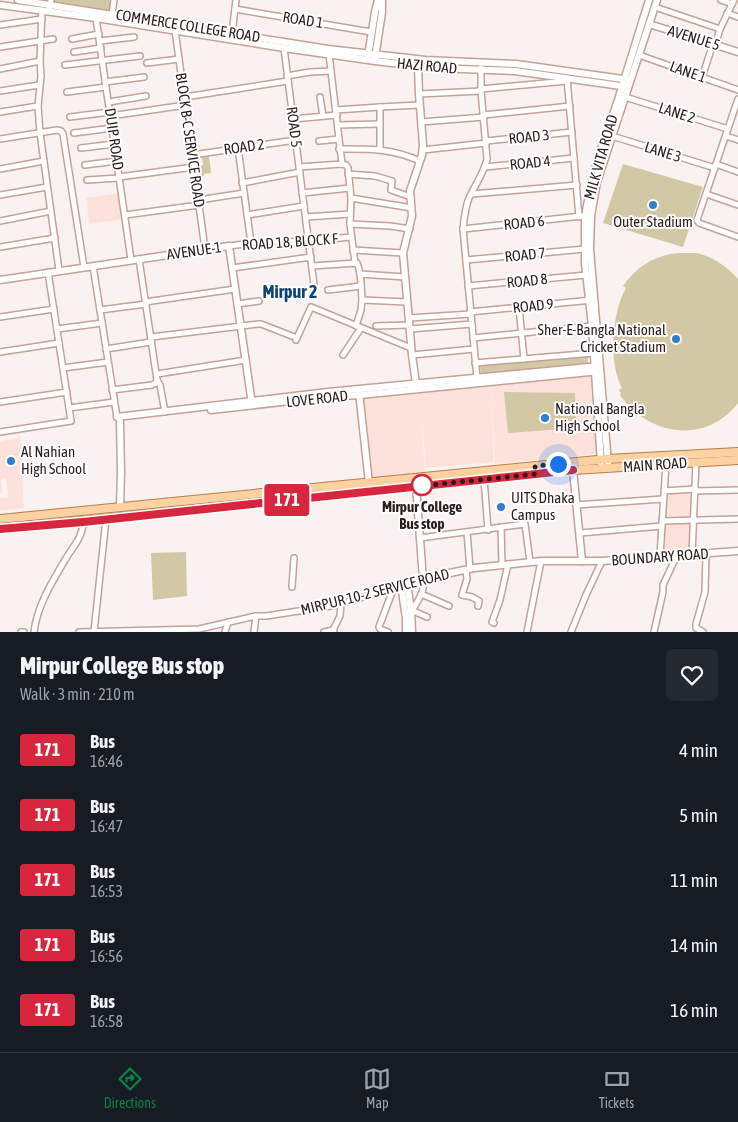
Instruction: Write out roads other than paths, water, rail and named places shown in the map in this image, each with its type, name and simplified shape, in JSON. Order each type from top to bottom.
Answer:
[{"type":"main road","name":"MAIN ROAD","points":[[536,470],[573,470],[604,464],[738,452]]},
{"type":"main road","name":"MAIN ROAD","points":[[604,464],[666,464],[738,460]]},
{"type":"main road","points":[[0,519],[369,483],[604,464]]},
{"type":"main road","points":[[0,529],[83,522],[484,479],[536,470]]},
{"type":"main road","points":[[337,486],[338,495]]},
{"type":"main road","points":[[208,499],[209,508]]},
{"type":"street","name":"COMMERCE COLLEGE ROAD","points":[[18,0],[96,18],[174,30],[231,36]]},
{"type":"street","points":[[112,14],[114,0]]},
{"type":"street","points":[[231,36],[236,0]]},
{"type":"street","points":[[371,57],[372,32],[378,0]]},
{"type":"street","points":[[371,57],[382,12],[382,0]]},
{"type":"street","name":"MILK VITA ROAD","points":[[597,369],[592,326],[592,300],[586,275],[585,216],[594,172],[626,83],[649,0]]},
{"type":"street","points":[[702,77],[720,29],[733,2],[722,0]]},
{"type":"street","points":[[656,4],[720,29]]},
{"type":"street","name":"MILK VITA ROAD","points":[[585,216],[625,96],[626,83],[639,55],[656,4]]},
{"type":"street","name":"COMMERCE COLLEGE ROAD","points":[[0,5],[47,6],[112,14],[329,52]]},
{"type":"street","points":[[47,6],[42,19],[38,106],[59,270]]},
{"type":"street","name":"ROAD 1","points":[[234,9],[372,32]]},
{"type":"street","points":[[727,13],[738,17]]},
{"type":"street","name":"DUIP ROAD","points":[[96,18],[131,260]]},
{"type":"street","points":[[0,25],[42,19]]},
{"type":"street","name":"AVENUE 5","points":[[649,24],[738,52]]},
{"type":"street","name":"BLOCK B-C SERVICE ROAD","points":[[174,30],[206,249]]},
{"type":"street","points":[[72,39],[98,34]]},
{"type":"street","name":"HAZI ROAD","points":[[231,36],[284,48],[371,57],[425,60],[567,79],[626,83]]},
{"type":"street","points":[[100,41],[134,37]]},
{"type":"street","points":[[0,47],[53,39]]},
{"type":"street","points":[[74,52],[101,48]]},
{"type":"street","name":"ROAD 5","points":[[284,48],[314,285]]},
{"type":"street","points":[[329,52],[342,164]]},
{"type":"street","name":"LANE 1","points":[[639,55],[738,90]]},
{"type":"street","points":[[65,65],[140,56]]},
{"type":"street","name":"HAZI ROAD","points":[[371,57],[418,66],[516,64],[626,83]]},
{"type":"street","points":[[147,64],[179,59]]},
{"type":"street","points":[[0,68],[40,61]]},
{"type":"street","points":[[416,384],[403,253],[412,216],[410,191],[423,150],[418,66]]},
{"type":"street","points":[[477,381],[463,229],[465,214],[487,159],[481,90],[481,66]]},
{"type":"street","points":[[185,97],[288,79],[310,72],[331,71]]},
{"type":"street","points":[[68,92],[144,76]]},
{"type":"street","points":[[419,94],[481,90],[567,79]]},
{"type":"street","name":"MILK VITA ROAD","points":[[567,79],[577,185],[585,216],[590,249],[604,464]]},
{"type":"street","points":[[0,91],[39,85]]},
{"type":"street","points":[[108,102],[146,96]]},
{"type":"street","name":"LANE 2","points":[[625,96],[728,129]]},
{"type":"street","points":[[320,97],[323,116]]},
{"type":"street","points":[[738,99],[697,220],[699,224],[738,237]]},
{"type":"street","points":[[70,117],[186,105]]},
{"type":"street","points":[[293,119],[380,107],[420,105]]},
{"type":"street","points":[[0,112],[38,106]]},
{"type":"street","points":[[422,122],[570,106]]},
{"type":"street","points":[[380,107],[380,150]]},
{"type":"street","points":[[338,125],[380,124]]},
{"type":"street","points":[[74,133],[112,128]]},
{"type":"street","points":[[0,139],[59,130],[63,134],[84,267]]},
{"type":"street","name":"ROAD 3","points":[[423,150],[572,132]]},
{"type":"street","name":"LANE 3","points":[[612,136],[738,172]]},
{"type":"street","points":[[726,136],[738,140]]},
{"type":"street","name":"ROAD 2","points":[[192,155],[296,140]]},
{"type":"street","points":[[318,141],[339,140]]},
{"type":"street","points":[[81,148],[114,144]]},
{"type":"street","points":[[238,148],[251,243]]},
{"type":"street","points":[[339,149],[398,152],[420,161]]},
{"type":"street","name":"ROAD 4","points":[[485,167],[574,158]]},
{"type":"street","points":[[0,168],[44,161]]},
{"type":"street","points":[[85,165],[117,161]]},
{"type":"street","points":[[242,182],[299,169],[342,164],[348,168],[351,198],[351,237],[355,263],[358,264],[360,274],[362,300],[358,327],[343,356]]},
{"type":"street","points":[[87,180],[194,167]]},
{"type":"street","points":[[348,174],[375,176],[392,181],[391,190],[411,197]]},
{"type":"street","points":[[472,194],[577,185]]},
{"type":"street","points":[[0,195],[47,187]]},
{"type":"street","points":[[302,193],[350,188]]},
{"type":"street","points":[[125,215],[244,193]]},
{"type":"street","points":[[706,194],[738,205]]},
{"type":"street","points":[[351,198],[412,208]]},
{"type":"street","points":[[247,215],[304,206]]},
{"type":"street","points":[[0,221],[51,211]]},
{"type":"street","points":[[306,217],[350,214]]},
{"type":"street","name":"ROAD 6","points":[[463,229],[585,216]]},
{"type":"street","points":[[350,224],[410,229]]},
{"type":"street","name":"ROAD 18, BLOCK F","points":[[228,246],[351,237]]},
{"type":"street","points":[[0,247],[55,238]]},
{"type":"street","name":"AVENUE-1","points":[[0,280],[228,246],[252,403]]},
{"type":"street","name":"ROAD 7","points":[[466,260],[585,249]]},
{"type":"street","points":[[353,250],[403,253]]},
{"type":"street","points":[[232,268],[311,257]]},
{"type":"street","points":[[139,259],[157,377],[165,412]]},
{"type":"street","points":[[312,266],[355,263]]},
{"type":"street","points":[[93,266],[114,402],[120,418],[120,508]]},
{"type":"street","points":[[0,432],[71,421],[48,272]]},
{"type":"street","points":[[360,274],[405,276]]},
{"type":"street","name":"ROAD 8","points":[[468,286],[586,275]]},
{"type":"street","points":[[328,290],[361,286]]},
{"type":"street","points":[[100,310],[235,289]]},
{"type":"street","points":[[362,300],[407,302]]},
{"type":"street","name":"ROAD 9","points":[[470,313],[592,300]]},
{"type":"street","points":[[237,304],[259,301]]},
{"type":"street","points":[[106,349],[241,325],[261,324],[297,340],[311,307],[412,352],[474,349]]},
{"type":"street","points":[[519,307],[524,359]]},
{"type":"street","points":[[0,317],[54,309]]},
{"type":"street","points":[[409,324],[470,313]]},
{"type":"street","points":[[57,329],[102,323]]},
{"type":"street","points":[[376,326],[472,324]]},
{"type":"street","points":[[473,338],[592,326]]},
{"type":"street","points":[[0,352],[59,343]]},
{"type":"street","points":[[475,363],[594,352]]},
{"type":"street","points":[[157,377],[246,360]]},
{"type":"street","points":[[63,368],[108,362]]},
{"type":"street","name":"LOVE ROAD","points":[[120,418],[597,369]]},
{"type":"street","points":[[112,390],[152,385],[156,383],[157,377]]},
{"type":"street","name":"LOVE ROAD","points":[[360,392],[416,384],[477,381]]},
{"type":"street","points":[[0,402],[67,392]]},
{"type":"street","points":[[360,392],[369,483]]},
{"type":"street","points":[[70,408],[114,402]]},
{"type":"street","name":"LOVE ROAD","points":[[120,418],[252,403]]},
{"type":"street","points":[[692,554],[696,462]]},
{"type":"street","points":[[660,556],[666,464]]},
{"type":"street","points":[[573,470],[582,561]]},
{"type":"street","points":[[484,479],[488,530]]},
{"type":"street","points":[[411,610],[424,585],[416,486]]},
{"type":"street","points":[[664,491],[738,490]]},
{"type":"street","points":[[576,505],[663,498]]},
{"type":"street","points":[[94,632],[106,519]]},
{"type":"street","points":[[580,533],[693,519],[738,519]]},
{"type":"street","points":[[34,632],[37,614],[44,598],[82,533],[83,522]]},
{"type":"street","points":[[420,538],[525,524],[530,562]]},
{"type":"street","points":[[494,623],[492,622],[500,600],[505,565],[501,527]]},
{"type":"street","points":[[466,532],[468,569],[462,595],[479,601],[478,606]]},
{"type":"street","name":"BOUNDARY ROAD","points":[[582,561],[738,551]]},
{"type":"street","points":[[703,632],[696,628],[696,624],[705,592],[706,553]]},
{"type":"street","points":[[654,632],[663,585],[677,555]]},
{"type":"street","points":[[292,587],[294,558]]},
{"type":"street","points":[[527,632],[541,561]]},
{"type":"street","name":"MIRPUR 10-2 SERVICE ROAD","points":[[79,632],[198,630],[256,616],[311,610],[341,604],[423,579],[468,569],[541,561],[582,561]]},
{"type":"street","points":[[571,632],[602,561]]},
{"type":"street","points":[[401,586],[411,610],[412,632]]},
{"type":"street","points":[[388,632],[379,627],[401,586]]},
{"type":"street","points":[[401,586],[406,618],[406,632]]},
{"type":"street","points":[[420,594],[449,606]]},
{"type":"street","points":[[324,632],[333,631],[340,616],[341,604]]},
{"type":"street","points":[[411,610],[427,617]]},
{"type":"street","points":[[254,632],[256,616]]},
{"type":"street","points":[[225,632],[228,622]]},
{"type":"place","name":"Outer Stadium","points":[[653,205]]},
{"type":"place","name":"Sher-E-Bangla National Cricket Stadium","points":[[676,339]]},
{"type":"place","name":"National Bangla High School","points":[[545,418]]},
{"type":"place","name":"Al Nahian High School","points":[[11,461]]},
{"type":"place","name":"Mirpur College Bus stop","points":[[422,485]]},
{"type":"place","name":"UITS Dhaka Campus","points":[[501,507]]},
{"type":"district","name":"Mirpur 2","points":[[290,292]]}]
